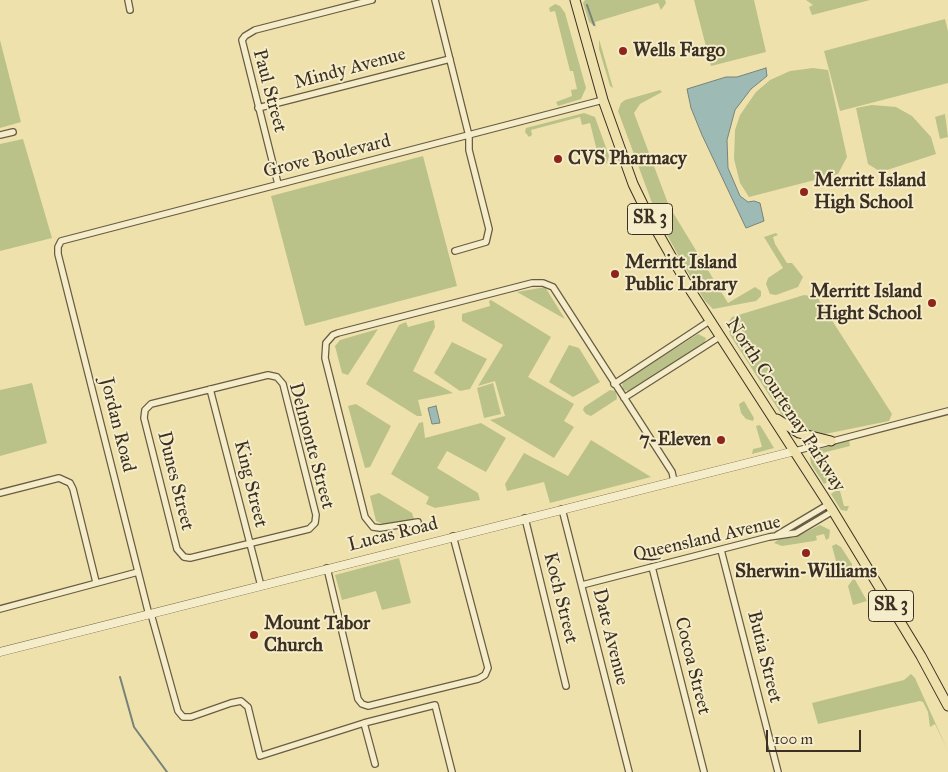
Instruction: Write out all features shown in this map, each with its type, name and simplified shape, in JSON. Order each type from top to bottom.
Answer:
[{"type":"main road","name":"North Courtenay Parkway","points":[[575,0],[603,100],[640,200],[691,290],[831,507],[921,656],[948,706]]},
{"type":"main road","points":[[772,416],[794,431],[810,438],[831,441]]},
{"type":"street","points":[[128,0],[130,10]]},
{"type":"street","name":"Paul Street","points":[[278,184],[242,45],[245,36],[255,30],[372,0]]},
{"type":"street","points":[[434,0],[469,136],[469,150],[490,234],[482,244],[455,251]]},
{"type":"street","name":"Mindy Avenue","points":[[258,108],[450,59]]},
{"type":"street","name":"Grove Boulevard","points":[[59,244],[67,239],[603,100]]},
{"type":"street","points":[[0,135],[13,132]]},
{"type":"street","name":"Jordan Road","points":[[59,244],[58,254],[138,572],[178,711],[183,717],[191,717],[231,703],[241,702],[248,707],[260,756],[364,723]]},
{"type":"street","points":[[418,522],[380,528],[373,526],[365,517],[325,358],[326,343],[333,335],[540,282],[552,287],[672,472],[674,481]]},
{"type":"street","points":[[614,384],[711,320]]},
{"type":"street","points":[[624,398],[722,336]]},
{"type":"street","name":"Delmonte Street","points":[[210,389],[268,375],[276,377],[282,384],[316,515],[315,524],[309,529],[249,544]]},
{"type":"street","name":"Dunes Street","points":[[210,389],[151,404],[145,410],[144,418],[179,555],[190,558],[249,544]]},
{"type":"street","name":"King Street","points":[[210,389],[260,586]]},
{"type":"street","points":[[795,451],[948,411]]},
{"type":"street","name":"Lucas Road","points":[[0,652],[795,451]]},
{"type":"street","points":[[0,493],[52,479],[59,478],[67,481],[73,489],[96,582]]},
{"type":"street","name":"Queensland Avenue","points":[[582,585],[776,536],[796,533],[831,507]]},
{"type":"street","name":"Date Avenue","points":[[562,509],[629,772]]},
{"type":"street","name":"Koch Street","points":[[525,518],[566,686]]},
{"type":"street","points":[[327,568],[358,699],[362,704],[368,706],[470,681],[485,675],[488,668],[453,536]]},
{"type":"street","name":"Butia Street","points":[[721,550],[778,772]]},
{"type":"street","name":"Cocoa Street","points":[[652,567],[704,772]]},
{"type":"street","points":[[0,608],[138,572]]},
{"type":"street","points":[[375,764],[364,723],[436,706],[452,772]]},
{"type":"green space","points":[[585,0],[665,0],[666,3],[661,10],[658,3],[595,22],[596,27],[589,22],[583,3]]},
{"type":"green space","points":[[694,0],[754,0],[766,52],[711,66]]},
{"type":"green space","points":[[806,0],[870,0],[812,15],[809,7],[813,5]]},
{"type":"green space","points":[[555,4],[560,6],[565,13],[586,88],[581,99],[558,106],[556,102],[572,96],[571,90],[577,89],[573,71],[570,71],[555,11],[550,12],[549,8]]},
{"type":"green space","points":[[945,19],[948,31],[948,83],[840,111],[824,51]]},
{"type":"green space","points":[[599,39],[613,88],[610,86],[599,49]]},
{"type":"green space","points":[[0,40],[21,122],[0,128]]},
{"type":"green space","points":[[813,68],[828,70],[847,157],[838,174],[749,197],[740,183],[734,159],[735,130],[740,115],[756,92],[770,80],[790,71]]},
{"type":"green space","points":[[660,90],[662,92],[640,104],[634,113],[669,206],[728,303],[755,287],[761,291],[761,296],[756,301],[713,309],[705,301],[658,219],[618,111],[621,103],[625,100]]},
{"type":"green space","points":[[872,105],[896,107],[912,116],[931,137],[936,154],[881,172],[868,164],[856,108]]},
{"type":"green space","points":[[584,113],[595,117],[609,156],[607,163],[601,167],[590,123],[582,125],[580,117],[531,130],[532,135],[529,137],[525,132],[526,128]]},
{"type":"green space","points":[[945,114],[948,137],[940,139],[935,117]]},
{"type":"green space","points":[[23,139],[52,238],[0,251],[0,144]]},
{"type":"green space","points":[[423,156],[457,286],[305,326],[271,196]]},
{"type":"green space","points":[[776,233],[778,235],[773,237],[775,244],[787,263],[792,263],[803,277],[798,287],[776,295],[770,294],[766,284],[768,278],[783,268],[764,237]]},
{"type":"green space","points":[[545,287],[565,319],[517,292]]},
{"type":"green space","points":[[804,295],[817,297],[892,414],[889,421],[815,436],[788,423],[782,415],[730,335],[728,323],[732,317]]},
{"type":"green space","points":[[491,300],[551,337],[528,377],[574,404],[564,421],[574,427],[554,458],[490,420],[505,416],[495,381],[478,386],[503,345],[462,321],[462,314],[490,306],[489,301]]},
{"type":"green space","points":[[434,320],[435,327],[413,371],[453,393],[418,400],[422,416],[417,416],[366,384],[399,325],[406,322],[408,327]]},
{"type":"green space","points":[[378,329],[348,375],[342,373],[335,346],[340,340]]},
{"type":"green space","points":[[698,334],[706,338],[704,344],[630,391],[623,390],[622,382]]},
{"type":"green space","points":[[452,342],[487,359],[470,389],[460,391],[434,373]]},
{"type":"green space","points":[[569,345],[579,348],[600,382],[573,397],[549,382]]},
{"type":"green space","points":[[32,383],[47,443],[0,456],[0,390]]},
{"type":"green space","points":[[493,383],[501,414],[484,418],[477,388]]},
{"type":"green space","points":[[610,390],[616,391],[617,399],[591,416],[586,414],[583,410],[584,407]]},
{"type":"green space","points":[[744,401],[754,418],[753,421],[746,419],[741,413],[739,404]]},
{"type":"green space","points":[[356,404],[391,426],[370,467],[365,468],[348,406]]},
{"type":"green space","points":[[423,422],[425,438],[481,423],[506,438],[486,472],[447,451],[437,468],[478,493],[480,500],[435,508],[426,504],[429,497],[391,474],[419,423]]},
{"type":"green space","points":[[760,425],[774,448],[752,454],[753,449],[762,447],[756,426]]},
{"type":"green space","points":[[591,440],[651,477],[550,503],[544,482],[507,491],[505,484],[524,453],[568,476]]},
{"type":"green space","points":[[849,440],[850,446],[822,453],[829,481],[824,484],[811,464],[810,457],[820,449]]},
{"type":"green space","points":[[835,491],[840,491],[844,506],[849,506],[847,511],[841,510],[831,494]]},
{"type":"green space","points":[[379,493],[412,513],[414,519],[385,525],[376,521],[370,496]]},
{"type":"green space","points":[[820,525],[830,530],[829,538],[826,540],[824,534],[816,536],[817,540],[814,541],[782,546],[774,543],[781,537],[794,538]]},
{"type":"green space","points":[[836,544],[841,547],[852,564],[852,569],[845,578],[844,575],[840,576],[832,546]]},
{"type":"green space","points":[[399,558],[411,603],[382,610],[376,591],[342,600],[335,575]]},
{"type":"green space","points":[[854,578],[867,601],[853,605],[848,586]]},
{"type":"green space","points":[[911,674],[915,678],[948,751],[935,724],[930,727],[928,712],[923,702],[920,701],[818,724],[812,703],[904,680]]},
{"type":"water","points":[[766,68],[767,76],[751,89],[735,110],[727,140],[728,168],[740,196],[748,202],[760,203],[764,221],[746,228],[702,135],[691,108],[687,89],[726,77],[737,77]]},
{"type":"water","points":[[436,406],[440,423],[432,424],[428,408]]},
{"type":"waterway","points":[[587,5],[594,25]]},
{"type":"waterway","points":[[120,677],[134,727],[167,772]]},
{"type":"place","name":"Wells Fargo","points":[[623,51]]},
{"type":"place","name":"CVS Pharmacy","points":[[558,159]]},
{"type":"place","name":"Merritt Island High School","points":[[804,192]]},
{"type":"place","name":"Merritt Island Public Library","points":[[615,274]]},
{"type":"place","name":"Merritt Island Hight School","points":[[932,303]]},
{"type":"place","name":"7-Eleven","points":[[721,440]]},
{"type":"place","name":"Sherwin-Williams","points":[[806,553]]},
{"type":"place","name":"Mount Tabor Church","points":[[254,635]]}]
